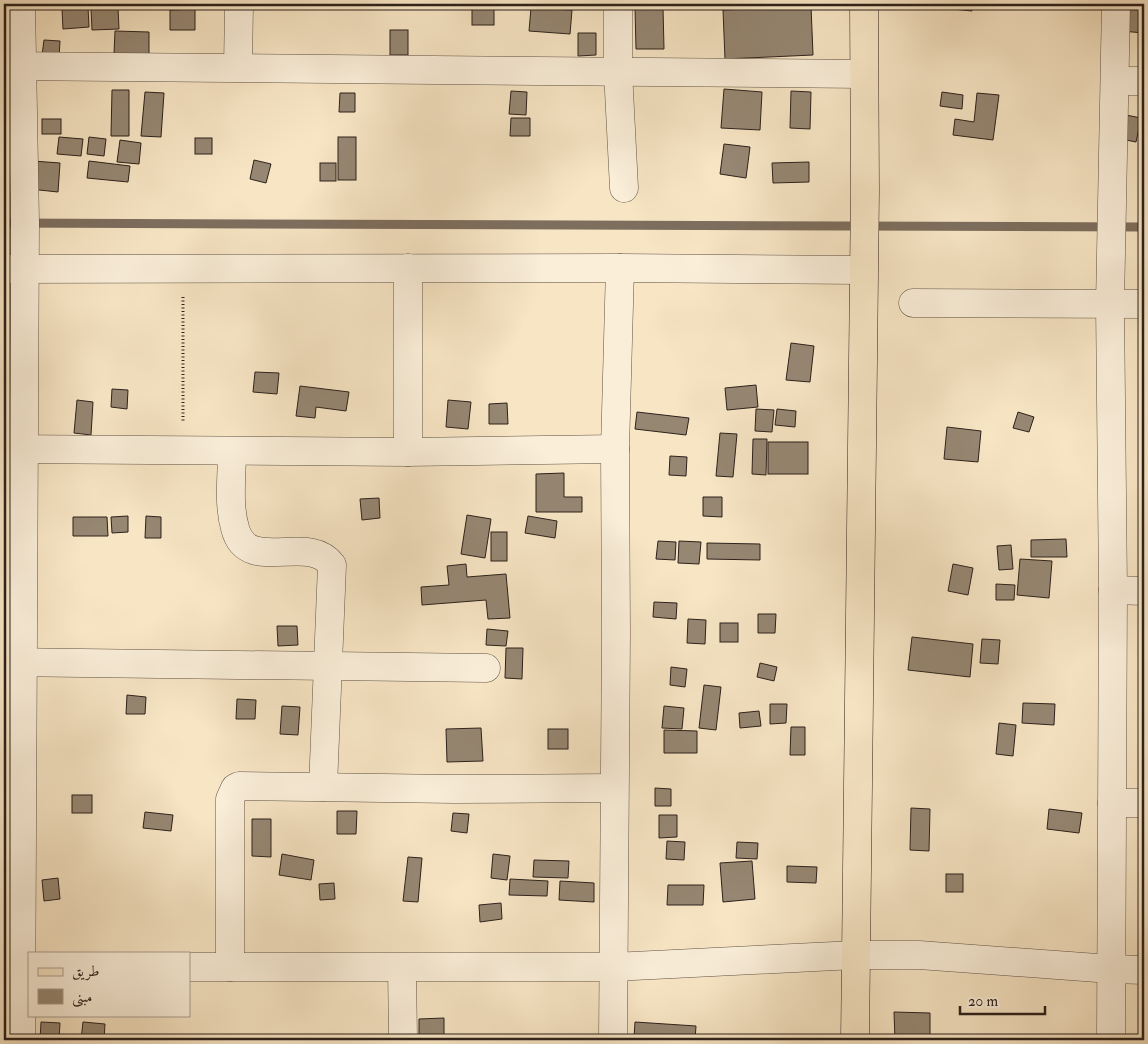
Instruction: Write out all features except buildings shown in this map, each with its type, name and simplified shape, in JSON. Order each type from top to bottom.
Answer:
[{"type":"main road","points":[[855,1040],[865,191],[864,4]]},
{"type":"street","points":[[21,4],[13,66],[13,662],[21,1040]]},
{"type":"street","points":[[238,67],[239,4]]},
{"type":"street","points":[[618,4],[618,71],[624,188]]},
{"type":"street","points":[[1110,1040],[1113,590],[1110,304],[1116,81],[1116,4]]},
{"type":"street","points":[[13,66],[863,74]]},
{"type":"street","points":[[1116,81],[1144,81]]},
{"type":"street","points":[[408,268],[408,452]]},
{"type":"street","points":[[14,269],[620,268],[863,270]]},
{"type":"street","points":[[613,1040],[613,788],[616,632],[615,449],[620,268]]},
{"type":"street","points":[[913,303],[1144,304]]},
{"type":"street","points":[[14,449],[408,452],[615,449]]},
{"type":"street","points":[[232,451],[233,515],[239,540],[246,548],[254,552],[312,551],[327,558],[332,565],[323,787]]},
{"type":"street","points":[[1113,590],[1144,590]]},
{"type":"street","points":[[13,662],[486,668]]},
{"type":"street","points":[[230,967],[230,799],[235,788],[244,785],[613,788]]},
{"type":"street","points":[[1112,803],[1144,803]]},
{"type":"street","points":[[190,967],[613,967],[855,955],[965,958],[1111,970],[1144,970]]},
{"type":"street","points":[[402,968],[403,1040]]},
{"type":"path","points":[[183,269],[183,450]]},
{"type":"waterway","points":[[4,223],[1144,227]]}]
